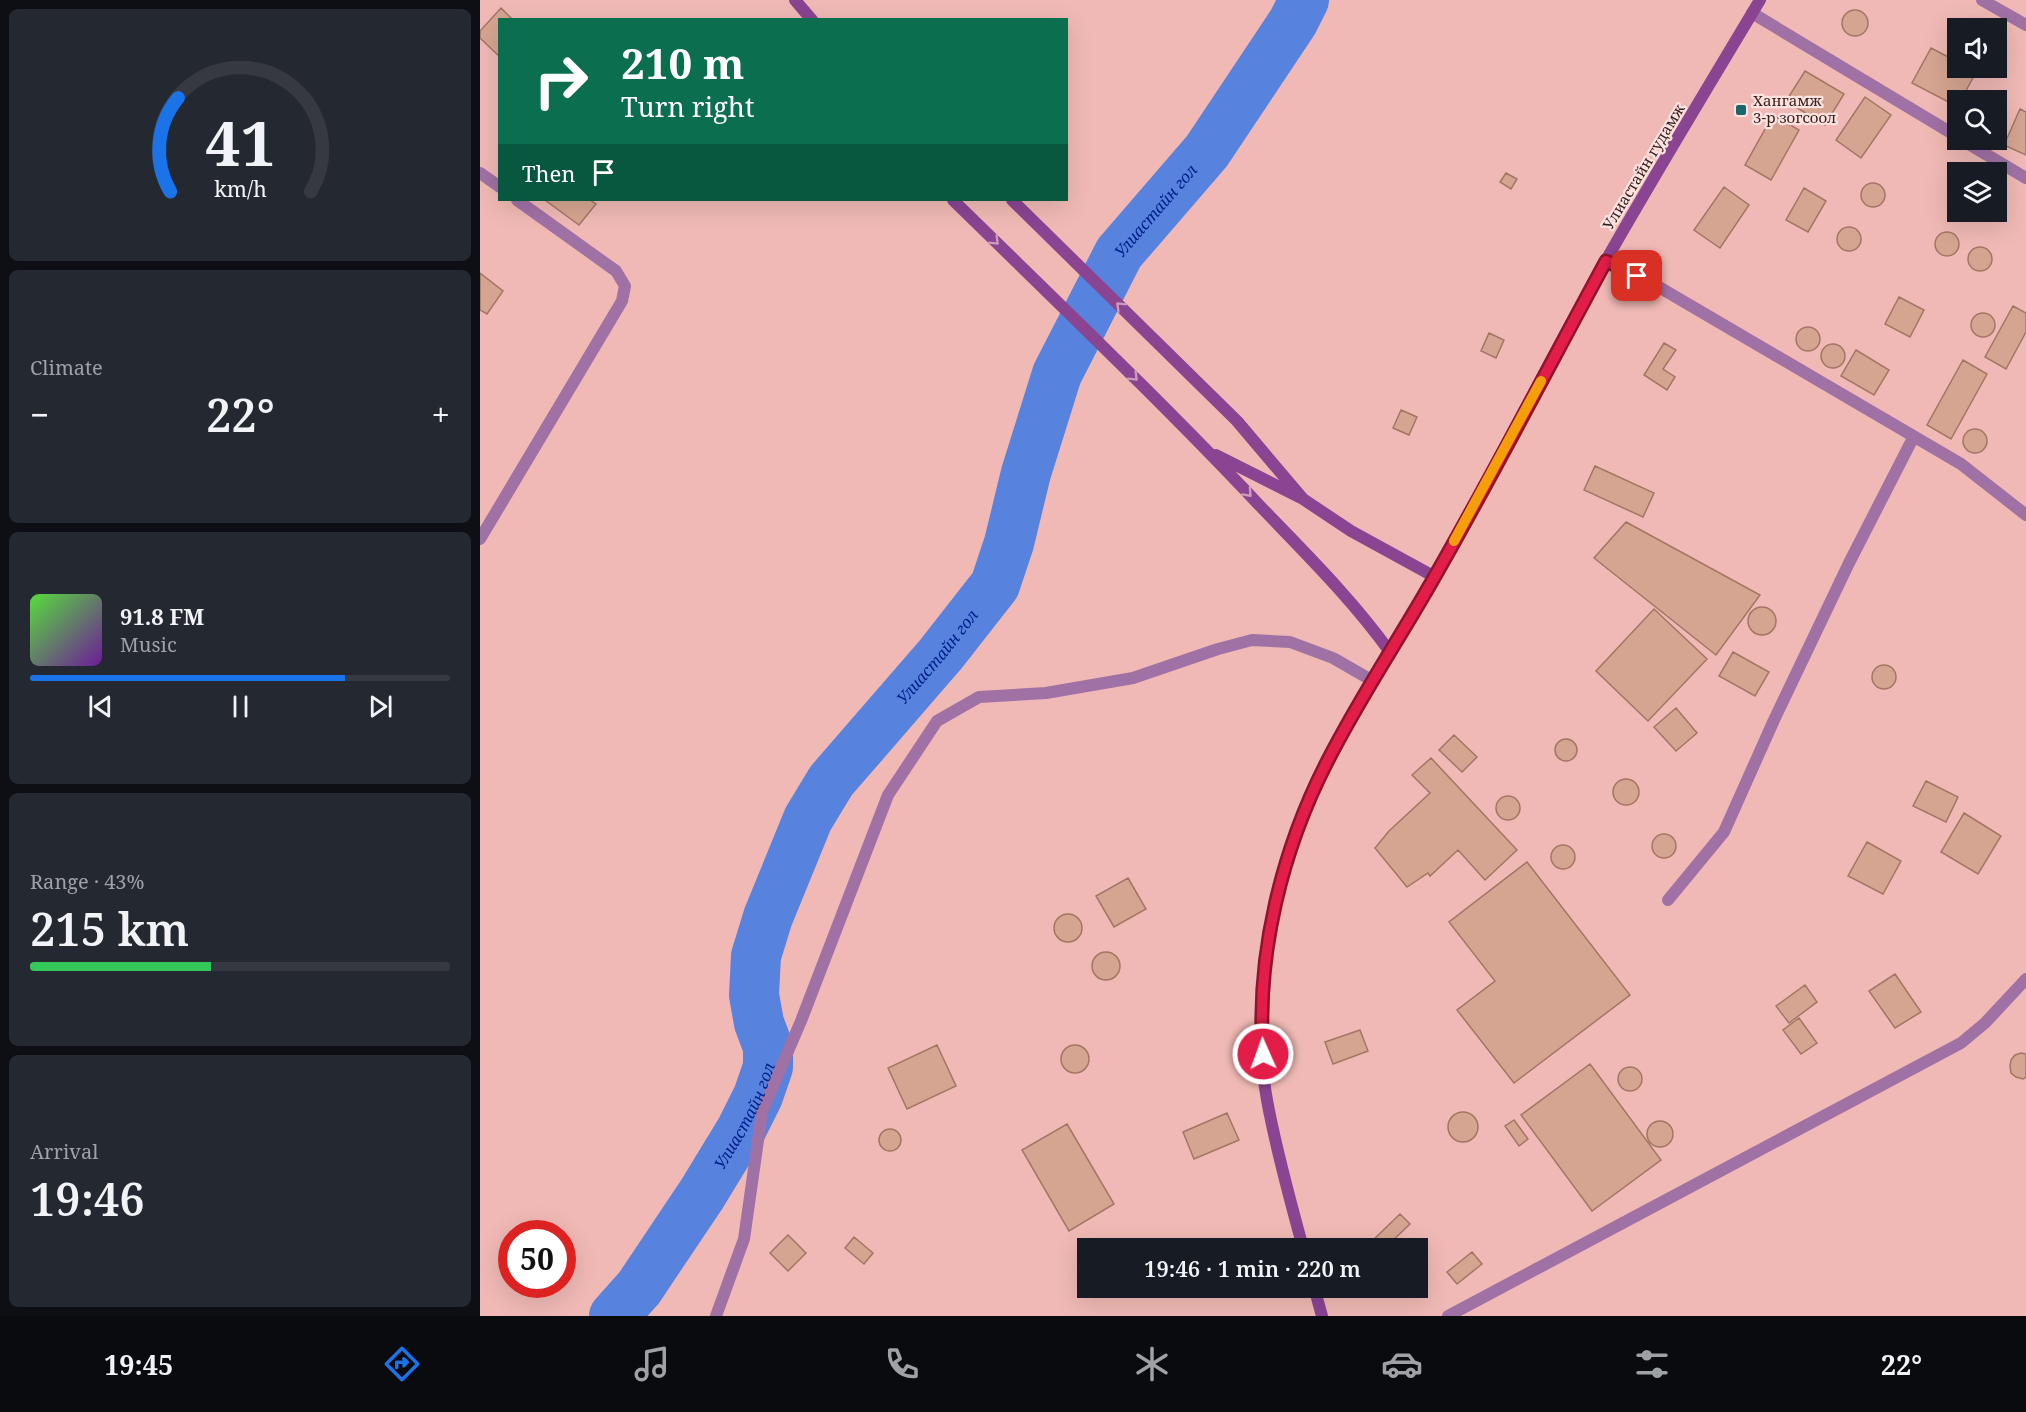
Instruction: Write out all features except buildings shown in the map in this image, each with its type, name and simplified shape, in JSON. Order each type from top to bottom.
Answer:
[{"type":"main road","points":[[795,0],[810,18]]},
{"type":"main road","name":"Улиастайн гудамж","points":[[1300,1238],[1266,1097],[1262,1032],[1264,973],[1272,917],[1282,876],[1304,812],[1328,760],[1435,577],[1606,261],[1760,0]]},
{"type":"main road","points":[[954,201],[1207,450],[1339,590],[1372,627],[1390,652]]},
{"type":"main road","points":[[1013,201],[1236,421],[1303,499]]},
{"type":"main road","points":[[1207,450],[1303,499],[1351,531],[1435,577]]},
{"type":"main road","points":[[1317,1298],[1322,1316]]},
{"type":"street","points":[[1982,0],[2026,25]]},
{"type":"street","points":[[1752,13],[1947,130]]},
{"type":"street","points":[[1979,150],[2026,178]]},
{"type":"street","points":[[480,173],[498,186]]},
{"type":"street","points":[[480,539],[622,301],[625,286],[616,271],[518,201]]},
{"type":"street","points":[[1606,261],[1652,283],[1961,465],[2026,515]]},
{"type":"street","points":[[1668,900],[1724,832],[1774,720],[1849,563],[1913,438]]},
{"type":"street","points":[[716,1316],[744,1239],[762,1112],[801,1021],[888,795],[937,721],[979,697],[1046,693],[1133,678],[1252,639],[1290,642],[1333,658],[1373,681]]},
{"type":"street","points":[[1448,1316],[1961,1043],[1985,1023],[2026,979]]},
{"type":"waterway","name":"Улиастайн гол","points":[[614,1316],[639,1288],[702,1194],[741,1130],[758,1096],[768,1067],[768,1047],[759,1023],[754,995],[756,956],[768,917],[808,819],[831,781],[941,654],[995,585],[1009,543],[1026,473],[1057,374],[1119,253],[1207,151],[1293,22],[1304,0]]},
{"type":"slow traffic","points":[[1454,541],[1541,381]]},
{"type":"place","name":"Хангамж 3-р зогсоол","points":[[1741,110]]},
{"type":"route","points":[[1263,1054],[1264,973],[1272,917],[1285,866],[1304,812],[1328,760],[1435,577],[1606,261],[1637,276]]}]
